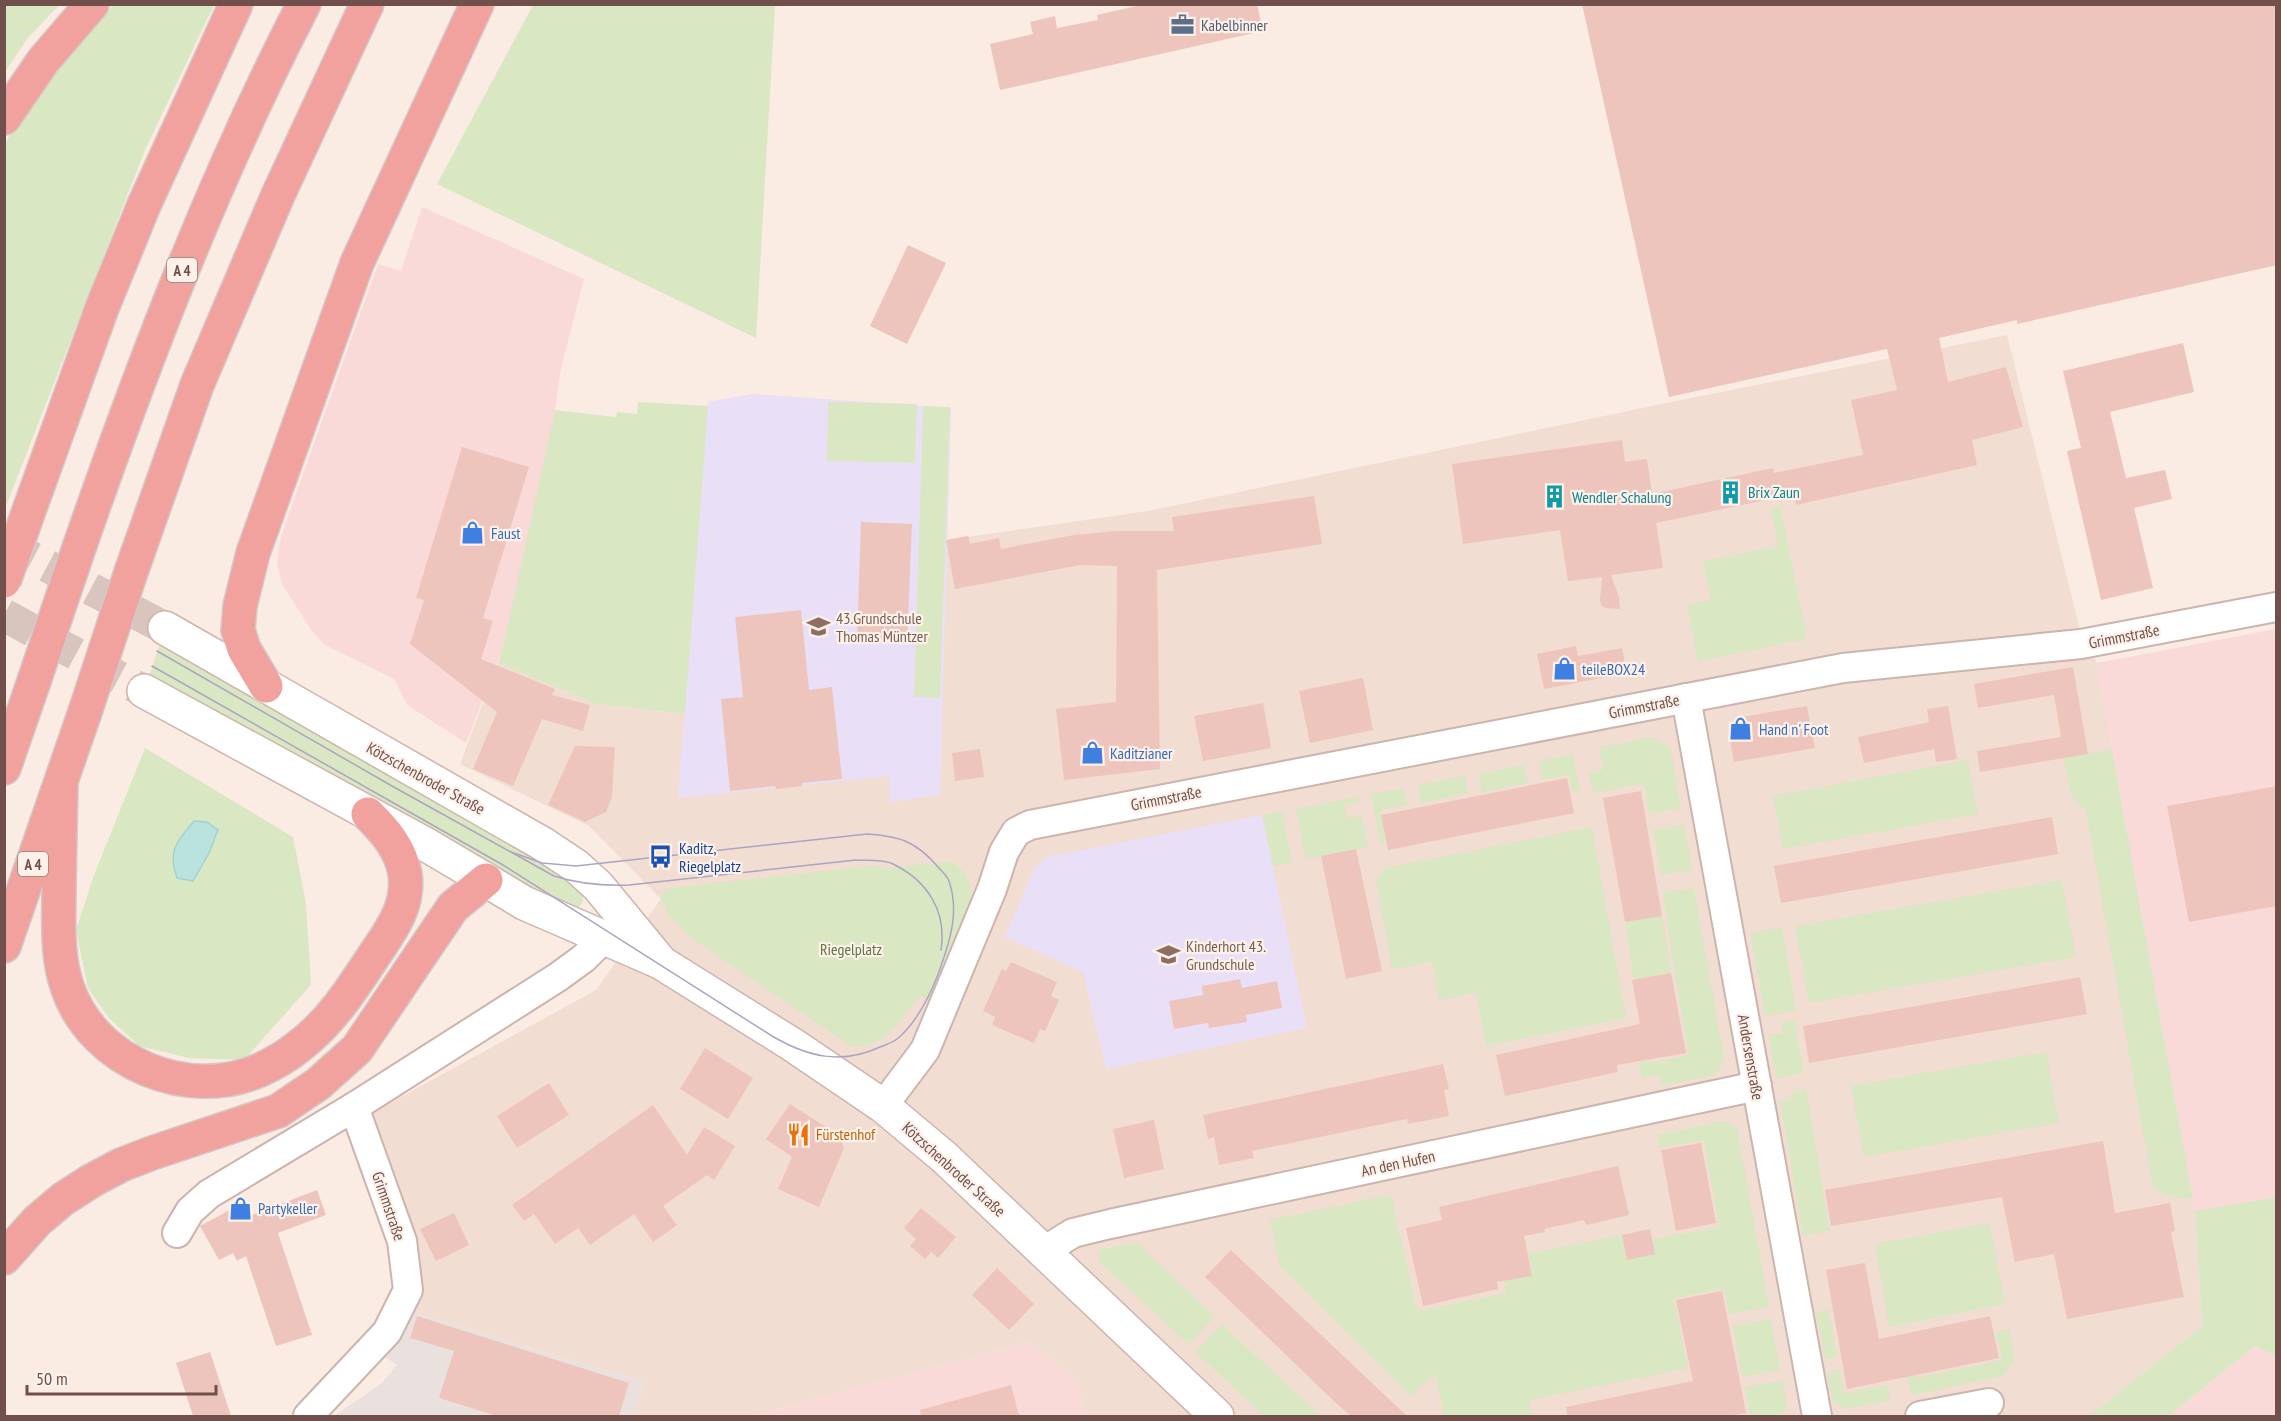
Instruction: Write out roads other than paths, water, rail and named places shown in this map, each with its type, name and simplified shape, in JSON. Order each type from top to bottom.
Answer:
[{"type":"highway","points":[[4,118],[43,61],[92,4]]},
{"type":"highway","points":[[4,581],[68,401],[127,246],[236,4]]},
{"type":"highway","name":"A 4","points":[[4,768],[80,544],[153,342],[245,127],[304,4]]},
{"type":"highway","name":"A 4","points":[[4,945],[197,385],[278,195],[367,4]]},
{"type":"highway","points":[[266,686],[244,649],[238,630],[240,606],[253,553],[357,262],[477,4]]},
{"type":"highway","points":[[61,782],[60,957],[69,991],[86,1022],[114,1052],[132,1063],[170,1078],[190,1080],[236,1077],[259,1071],[299,1046],[334,1013],[377,951],[396,921],[404,903],[406,879],[398,852],[386,832],[368,814]]},
{"type":"highway","points":[[4,1258],[37,1221],[91,1180],[153,1153],[278,1111],[318,1084],[357,1049],[453,907],[486,880]]},
{"type":"street","name":"Grimmstraße","points":[[883,1106],[925,1050],[992,889],[1004,852],[1016,832],[1030,825],[1843,668],[2081,644],[2277,607]]},
{"type":"street","name":"Kötzschenbroder Straße","points":[[165,628],[543,844],[576,866],[598,886],[660,962]]},
{"type":"street","name":"Kötzschenbroder Straße","points":[[144,691],[425,844],[524,903],[660,962],[793,1045],[883,1106],[944,1157],[1216,1416]]},
{"type":"street","name":"Andersenstraße","points":[[1686,698],[1817,1416]]},
{"type":"street","points":[[177,1233],[190,1211],[209,1194],[354,1107],[558,977],[584,958],[603,939]]},
{"type":"street","name":"An den Hufen","points":[[1044,1251],[1073,1233],[1110,1224],[1757,1086]]},
{"type":"street","name":"Grimmstraße","points":[[308,1416],[387,1332],[408,1290],[402,1242],[354,1107]]},
{"type":"street","points":[[1920,1416],[1989,1403]]},
{"type":"water","points":[[194,821],[207,822],[218,830],[209,853],[193,881],[177,878],[173,861],[175,847]]},
{"type":"tunnel","points":[[4,543],[165,628]]},
{"type":"tunnel","points":[[4,615],[144,691]]},
{"type":"tram line","points":[[157,651],[554,876],[591,884],[629,885],[856,860],[885,861],[916,879],[932,899],[941,923],[941,950]]},
{"type":"tram line","points":[[152,666],[503,865],[772,1036],[799,1049],[825,1056],[852,1056],[866,1053],[897,1039],[918,1015],[929,995],[945,955],[953,924],[952,892],[946,875],[922,851],[898,838],[888,836],[867,834],[576,866],[542,863],[511,852]]},
{"type":"place","name":"Kabelbinner","points":[[1183,25]]},
{"type":"place","name":"Brix Zaun","points":[[1730,492]]},
{"type":"place","name":"Wendler Schalung","points":[[1554,497]]},
{"type":"place","name":"Faust","points":[[473,533]]},
{"type":"place","name":"43.Grundschule Thomas Müntzer","points":[[818,627]]},
{"type":"place","name":"teileBOX24","points":[[1564,669]]},
{"type":"place","name":"Hand n' Foot","points":[[1741,729]]},
{"type":"place","name":"Kaditzianer","points":[[1092,753]]},
{"type":"place","name":"Kaditz, Riegelplatz","points":[[661,857]]},
{"type":"place","name":"Kinderhort 43. Grundschule","points":[[1168,955]]},
{"type":"place","name":"Fürstenhof","points":[[798,1134]]},
{"type":"place","name":"Partykeller","points":[[240,1208]]},
{"type":"park label","name":"Riegelplatz","points":[[851,949]]}]
